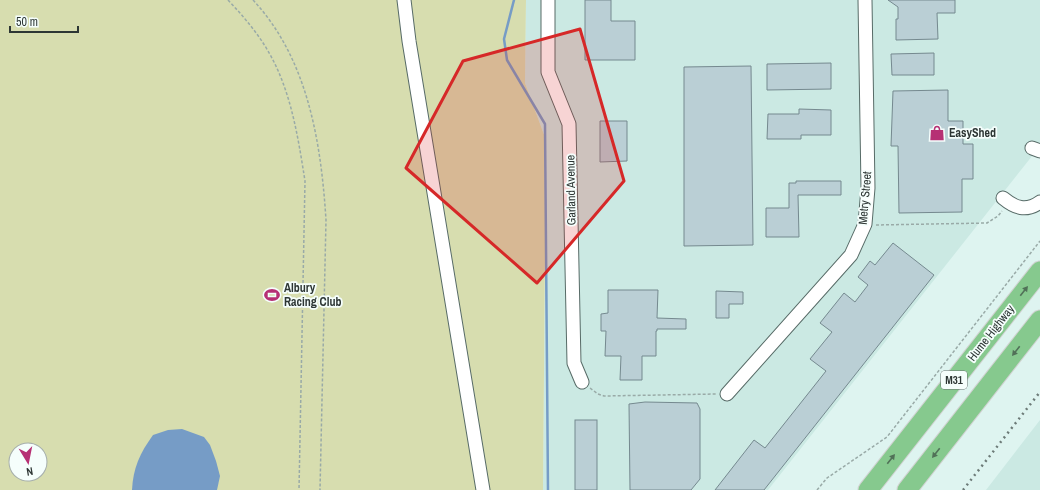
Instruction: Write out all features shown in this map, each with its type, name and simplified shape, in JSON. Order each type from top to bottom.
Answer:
[{"type":"highway","name":"Hume Highway","points":[[868,490],[1040,271]]},
{"type":"highway","name":"M31","points":[[907,490],[1040,320]]},
{"type":"street","points":[[404,0],[409,41],[483,490]]},
{"type":"street","name":"Garland Avenue","points":[[548,0],[548,72],[569,124],[574,363],[582,382]]},
{"type":"street","name":"Metry Street","points":[[727,394],[851,255],[865,224],[868,188],[864,0]]},
{"type":"street","points":[[1005,200],[1012,206],[1022,208],[1029,208],[1040,202]]},
{"type":"path","points":[[228,0],[246,19],[268,51],[285,88],[299,140],[305,180],[299,490]]},
{"type":"path","points":[[253,0],[284,42],[302,82],[317,137],[323,179],[326,220],[320,490]]},
{"type":"path","points":[[882,226],[987,223],[998,216],[1005,200]]},
{"type":"path","points":[[817,490],[828,478],[887,437],[1040,241]]},
{"type":"path","points":[[582,382],[598,394],[604,396],[727,394]]},
{"type":"highlighted area","points":[[580,29],[624,181],[537,283],[406,168],[463,61]]},
{"type":"shaded area","points":[[526,0],[1040,0],[1040,146],[768,490],[543,490],[546,140],[525,83]]},
{"type":"shaded area","points":[[1040,420],[1040,490],[986,490]]},
{"type":"green space","name":"Albury Racing Club","points":[[0,0],[526,0],[525,83],[546,140],[543,490],[0,490]]},
{"type":"water","points":[[182,429],[204,437],[210,445],[220,476],[217,490],[132,490],[138,461],[144,448],[153,435],[168,430]]},
{"type":"building","points":[[585,0],[611,0],[611,21],[635,21],[635,60],[585,60]]},
{"type":"building","points":[[888,0],[955,0],[955,13],[937,13],[938,39],[896,40],[896,19],[898,19],[898,7]]},
{"type":"building","points":[[934,53],[934,75],[892,75],[891,54]]},
{"type":"building","points":[[831,63],[831,89],[767,90],[767,64]]},
{"type":"building","points":[[751,66],[753,245],[684,246],[684,67]]},
{"type":"building","points":[[948,90],[948,121],[963,121],[963,144],[973,144],[973,179],[962,179],[962,212],[899,213],[898,146],[891,146],[893,91]]},
{"type":"building","points":[[799,109],[831,110],[831,135],[801,135],[801,139],[767,139],[768,114],[799,114]]},
{"type":"building","points":[[600,121],[627,121],[627,161],[600,162]]},
{"type":"building","points":[[796,181],[841,181],[841,195],[798,195],[799,237],[766,237],[766,208],[789,208],[789,183],[796,183]]},
{"type":"building","points":[[893,243],[934,275],[764,490],[715,490],[754,440],[765,448],[826,371],[810,359],[832,332],[820,323],[844,293],[855,302],[868,285],[858,277],[870,261],[875,265]]},
{"type":"building","points":[[608,290],[658,290],[657,318],[686,319],[686,329],[657,329],[656,356],[642,356],[642,380],[620,380],[621,356],[605,356],[606,331],[601,331],[601,314],[608,313]]},
{"type":"building","points":[[716,291],[743,292],[743,304],[729,304],[729,318],[716,318]]},
{"type":"building","points":[[645,402],[697,403],[700,409],[700,479],[691,490],[630,490],[629,404]]},
{"type":"building","points":[[575,420],[597,420],[597,490],[575,490]]},
{"type":"waterway","points":[[514,0],[504,39],[507,60],[545,124],[548,490]]},
{"type":"railway","points":[[963,490],[1040,392]]},
{"type":"place","name":"EasyShed","points":[[937,133]]},
{"type":"place","name":"Albury Racing Club","points":[[272,295]]}]
